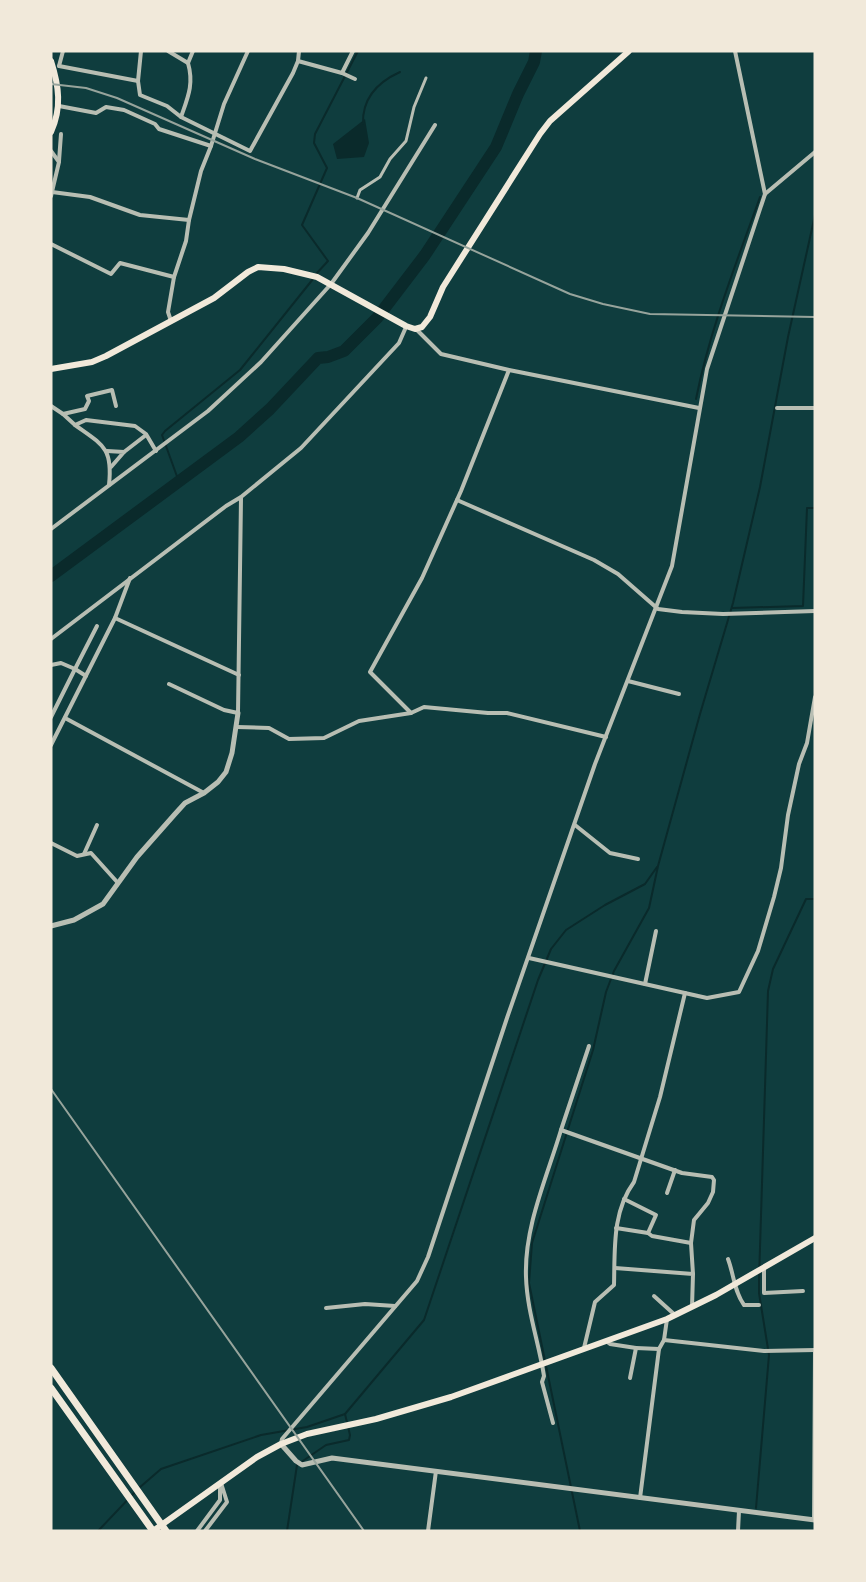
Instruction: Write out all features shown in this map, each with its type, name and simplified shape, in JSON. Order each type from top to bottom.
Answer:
[{"type":"highway","points":[[51,1368],[164,1528]]},
{"type":"highway","points":[[51,1388],[153,1531]]},
{"type":"main road","points":[[51,369],[92,362],[214,298],[258,267],[268,266],[305,273],[331,284],[406,326],[422,327],[430,317],[444,287],[540,134],[550,121],[629,51]]},
{"type":"main road","points":[[51,61],[57,69],[59,106],[57,119],[51,132]]},
{"type":"main road","points":[[153,1531],[164,1528],[221,1483],[281,1444],[307,1434],[412,1409],[675,1315],[734,1285],[815,1238]]},
{"type":"street","points":[[63,51],[57,69],[138,81]]},
{"type":"street","points":[[141,51],[138,81],[140,95],[167,106],[181,117],[214,135],[250,151],[298,61],[299,51]]},
{"type":"street","points":[[168,51],[188,63],[191,70],[192,80],[181,117]]},
{"type":"street","points":[[188,63],[193,51]]},
{"type":"street","points":[[171,321],[168,312],[174,277],[186,241],[201,171],[224,104],[248,51]]},
{"type":"street","points":[[342,73],[353,51]]},
{"type":"street","points":[[664,1340],[764,1351],[815,1350],[814,1520],[332,1458],[302,1465],[281,1444],[282,1439],[304,1411],[417,1281],[428,1257],[606,737],[672,567],[707,369],[765,194],[735,51]]},
{"type":"street","points":[[298,61],[342,73],[355,79]]},
{"type":"street","points":[[357,198],[360,190],[380,177],[390,159],[406,141],[414,107],[426,78]]},
{"type":"street","points":[[59,106],[96,113],[106,107],[124,110],[155,124],[159,129],[211,146]]},
{"type":"street","points":[[51,529],[208,411],[261,362],[331,284],[368,233],[435,124]]},
{"type":"street","points":[[62,134],[52,194],[90,197],[140,215],[189,220]]},
{"type":"street","points":[[51,151],[59,162]]},
{"type":"street","points":[[765,194],[815,152]]},
{"type":"street","points":[[51,244],[111,274],[120,263],[174,277]]},
{"type":"street","points":[[51,639],[130,577],[241,497],[301,448],[399,343],[406,326]]},
{"type":"street","points":[[415,328],[441,354],[699,408]]},
{"type":"street","points":[[411,713],[370,672],[422,578],[457,500],[509,370]]},
{"type":"street","points":[[63,414],[85,409],[89,401],[87,396],[112,390],[116,406]]},
{"type":"street","points":[[51,406],[101,444],[111,467],[109,486]]},
{"type":"street","points":[[777,408],[815,408]]},
{"type":"street","points":[[75,425],[86,420],[135,426],[146,435],[156,451]]},
{"type":"street","points":[[111,467],[124,452],[146,435]]},
{"type":"street","points":[[106,451],[124,452]]},
{"type":"street","points":[[51,926],[80,918],[103,904],[137,857],[185,803],[204,794],[226,772],[232,753],[238,712],[241,497]]},
{"type":"street","points":[[457,500],[594,560],[618,574],[657,609],[723,614],[815,611]]},
{"type":"street","points":[[51,746],[115,618],[130,577]]},
{"type":"street","points":[[115,618],[239,675]]},
{"type":"street","points":[[51,717],[97,626]]},
{"type":"street","points":[[51,665],[61,663],[86,676]]},
{"type":"street","points":[[628,681],[679,694]]},
{"type":"street","points":[[169,684],[224,710],[238,712]]},
{"type":"street","points":[[529,958],[707,998],[739,992],[749,973],[766,927],[774,897],[781,868],[788,815],[799,764],[807,743],[815,698]]},
{"type":"street","points":[[237,727],[269,728],[289,739],[324,738],[359,721],[411,713],[424,707],[507,713],[606,737]]},
{"type":"street","points":[[65,718],[204,794]]},
{"type":"street","points":[[84,854],[97,825]]},
{"type":"street","points":[[575,825],[610,853],[638,859]]},
{"type":"street","points":[[51,843],[77,856],[91,853],[118,884]]},
{"type":"street","points":[[645,984],[656,931]]},
{"type":"street","points":[[584,1348],[596,1302],[614,1285],[616,1228],[624,1198],[634,1182],[660,1096],[685,993]]},
{"type":"street","points":[[553,1423],[542,1382],[544,1376],[542,1364],[529,1308],[527,1257],[532,1225],[589,1046]]},
{"type":"street","points":[[561,1130],[675,1170],[712,1177],[713,1192],[708,1203],[694,1220],[691,1243],[692,1307]]},
{"type":"street","points":[[668,1193],[675,1170]]},
{"type":"street","points":[[624,1198],[656,1215],[648,1233]]},
{"type":"street","points":[[616,1228],[691,1243]]},
{"type":"street","points":[[728,1259],[734,1285],[744,1305],[749,1307],[759,1305]]},
{"type":"street","points":[[615,1268],[693,1274]]},
{"type":"street","points":[[764,1268],[764,1293],[803,1291]]},
{"type":"street","points":[[654,1296],[675,1315]]},
{"type":"street","points":[[326,1308],[365,1304],[396,1306]]},
{"type":"street","points":[[640,1498],[659,1349],[664,1340],[667,1318]]},
{"type":"street","points":[[605,1340],[610,1344],[659,1349]]},
{"type":"street","points":[[630,1378],[636,1348]]},
{"type":"street","points":[[428,1531],[436,1471]]},
{"type":"street","points":[[197,1531],[220,1500],[221,1483]]},
{"type":"street","points":[[205,1531],[227,1502],[221,1483]]},
{"type":"street","points":[[738,1531],[739,1511]]},
{"type":"water","points":[[365,119],[369,143],[364,157],[337,159],[333,144]]},
{"type":"waterway","points":[[316,274],[328,261],[302,225],[327,168],[314,143],[315,134],[358,51]]},
{"type":"waterway","points":[[51,576],[239,437],[270,409],[318,358],[344,351],[377,318],[425,255],[496,147],[534,62],[536,51]]},
{"type":"waterway","points":[[363,124],[368,99],[378,86],[400,72]]},
{"type":"waterway","points":[[696,399],[716,322],[760,197]]},
{"type":"waterway","points":[[580,1531],[529,1283],[532,1243],[593,1050],[606,992],[614,971],[649,908],[658,866],[733,603],[760,487],[788,337],[815,215]]},
{"type":"waterway","points":[[179,482],[162,435],[240,370],[313,279]]},
{"type":"waterway","points":[[732,608],[803,606],[807,508],[815,508]]},
{"type":"waterway","points":[[139,1488],[161,1469],[261,1435],[307,1427],[345,1414],[424,1320],[538,980],[551,949],[566,930],[605,905],[645,884],[657,867]]},
{"type":"waterway","points":[[756,1508],[769,1355],[759,1293],[768,991],[773,969],[806,899],[815,899]]},
{"type":"waterway","points":[[287,1531],[297,1465],[326,1445],[349,1440],[345,1414]]},
{"type":"waterway","points":[[98,1531],[135,1492]]},
{"type":"railway","points":[[51,84],[86,88],[117,98],[255,159],[357,198],[570,294],[650,314],[815,317]]},
{"type":"railway","points":[[51,1089],[364,1531]]}]
